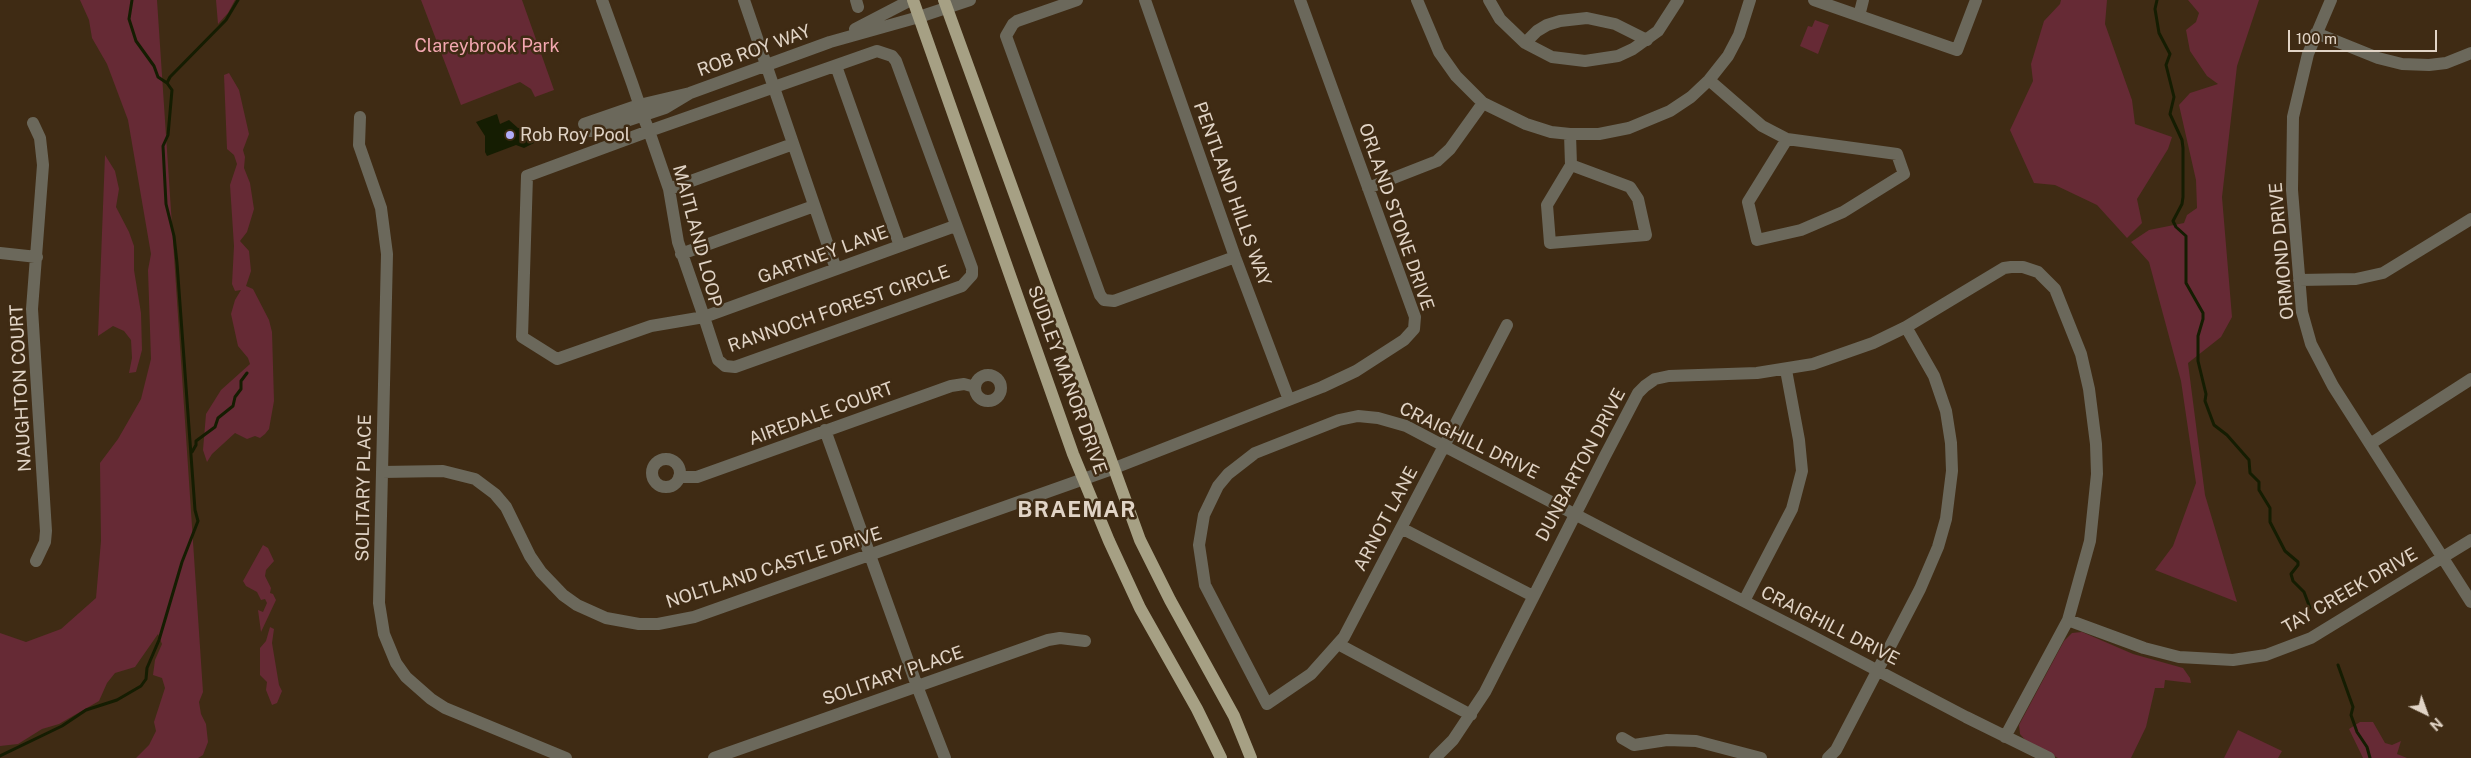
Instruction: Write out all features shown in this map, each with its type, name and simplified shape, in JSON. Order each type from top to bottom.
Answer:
[{"type":"main road","name":"SUDLEY MANOR DRIVE","points":[[912,0],[1084,479],[1132,591],[1222,758]]},
{"type":"main road","name":"SUDLEY MANOR DRIVE","points":[[945,4],[1112,469],[1140,540],[1170,600],[1234,716],[1251,758]]},
{"type":"street","name":"MAITLAND LOOP","points":[[602,0],[670,189],[681,254],[704,317],[652,326],[557,359],[522,338],[527,176],[649,131]]},
{"type":"street","points":[[744,0],[836,269]]},
{"type":"street","name":"ROB ROY WAY","points":[[830,42],[912,0]]},
{"type":"street","name":"ROB ROY WAY","points":[[641,110],[830,42],[919,17],[945,4],[970,0]]},
{"type":"street","points":[[1077,0],[1017,21],[1006,36],[1100,295],[1104,300],[1114,301],[1235,258]]},
{"type":"street","name":"PENTLAND HILLS WAY","points":[[1145,0],[1235,258],[1288,400]]},
{"type":"street","name":"ORLAND STONE DRIVE","points":[[1112,469],[1288,400],[1356,371],[1394,348],[1414,329],[1415,317],[1300,0]]},
{"type":"street","points":[[1417,0],[1439,52],[1456,76],[1483,103],[1526,124],[1550,132],[1570,134],[1599,134],[1629,128],[1670,111],[1691,97],[1709,80],[1728,56],[1739,35],[1750,0]]},
{"type":"street","points":[[1489,0],[1500,19],[1525,43],[1552,57],[1586,61],[1618,56],[1646,40],[1658,31],[1678,0]]},
{"type":"street","points":[[1814,0],[1957,50],[1976,0]]},
{"type":"street","points":[[1859,16],[1863,0]]},
{"type":"street","name":"ORMOND DRIVE","points":[[2331,0],[2316,32],[2301,77],[2293,117],[2292,190],[2302,312],[2317,356],[2370,444],[2471,602]]},
{"type":"street","points":[[1525,43],[1537,31],[1547,25],[1560,21],[1587,18],[1615,24],[1646,40]]},
{"type":"street","points":[[2316,32],[2378,58],[2402,64],[2428,65],[2446,63],[2471,53]]},
{"type":"street","name":"RANNOCH FOREST CIRCLE","points":[[649,131],[877,51],[892,56],[896,61],[972,268],[972,275],[962,286],[734,367],[726,366],[718,360],[704,317]]},
{"type":"street","points":[[836,66],[900,246]]},
{"type":"street","points":[[1709,80],[1762,126],[1787,139],[1897,154],[1904,174],[1843,212],[1801,230],[1757,240],[1748,202],[1787,139]]},
{"type":"street","points":[[1368,188],[1437,161],[1450,149],[1483,103]]},
{"type":"street","name":"SOLITARY PLACE","points":[[360,117],[358,145],[381,208],[387,254],[379,603],[384,634],[396,663],[418,689],[445,708],[566,758]]},
{"type":"street","name":"NAUGHTON COURT","points":[[33,123],[40,138],[43,165],[32,309],[46,531],[44,542],[36,561]]},
{"type":"street","points":[[1570,134],[1571,165],[1547,205],[1550,242],[1646,235],[1638,199],[1630,187],[1571,165]]},
{"type":"street","points":[[670,189],[793,144]]},
{"type":"street","points":[[681,254],[814,206]]},
{"type":"street","points":[[2299,280],[2356,278],[2383,273],[2471,219]]},
{"type":"street","name":"GARTNEY LANE","points":[[704,317],[955,226]]},
{"type":"street","points":[[0,254],[37,257]]},
{"type":"street","name":"DUNBARTON DRIVE","points":[[1435,758],[1453,740],[1471,715],[1498,667],[1638,393],[1645,386],[1655,379],[1669,376],[1720,376],[1786,370],[1846,353],[1906,327],[2004,268],[2023,267],[2031,269],[2046,278],[2055,289],[2081,354],[2089,390],[2096,444],[2094,511],[2090,541],[2068,620],[2006,737]]},
{"type":"street","name":"ARNOT LANE","points":[[1267,704],[1311,674],[1338,644],[1401,528],[1506,325]]},
{"type":"street","points":[[1828,758],[1836,750],[1931,566],[1946,519],[1950,495],[1951,443],[1946,410],[1934,376],[1906,327]]},
{"type":"street","points":[[1744,601],[1792,508],[1802,471],[1799,440],[1786,370]]},
{"type":"street","points":[[2370,444],[2471,379]]},
{"type":"street","name":"AIREDALE COURT","points":[[679,477],[697,477],[951,386],[964,384],[975,387]]},
{"type":"street","name":"CRAIGHILL DRIVE","points":[[1267,704],[1212,603],[1202,575],[1198,544],[1207,508],[1218,486],[1240,463],[1255,453],[1339,420],[1358,416],[1394,421],[2049,758]]},
{"type":"street","points":[[825,430],[917,686],[945,758]]},
{"type":"street","name":"NOLTLAND CASTLE DRIVE","points":[[382,472],[444,471],[475,479],[485,485],[506,508],[530,556],[552,586],[577,605],[593,613],[624,622],[658,624],[694,617],[1112,469]]},
{"type":"street","points":[[1401,528],[1533,596]]},
{"type":"street","name":"TAY CREEK DRIVE","points":[[2068,620],[2144,648],[2179,657],[2233,660],[2266,655],[2311,638],[2471,540]]},
{"type":"street","name":"SOLITARY PLACE","points":[[714,758],[1048,640],[1060,638],[1085,641]]},
{"type":"street","points":[[1338,644],[1471,715]]},
{"type":"street","points":[[1622,738],[1634,745],[1668,740],[1696,742],[1761,758]]},
{"type":"green space","points":[[80,0],[157,0],[203,692],[199,702],[201,714],[206,724],[208,742],[203,755],[198,758],[136,758],[149,745],[156,731],[154,722],[165,688],[162,678],[153,675],[155,660],[162,644],[158,634],[135,667],[115,673],[107,683],[99,701],[59,724],[42,729],[18,744],[0,746],[0,633],[26,642],[61,629],[96,598],[101,541],[100,463],[118,439],[141,399],[151,359],[148,270],[151,254],[128,120],[107,64],[92,38],[89,20]]},
{"type":"green space","points":[[216,0],[235,0],[228,13],[218,24]]},
{"type":"green space","name":"Clareybrook Park","points":[[421,0],[522,0],[554,90],[535,97],[531,89],[520,82],[461,105]]},
{"type":"green space","points":[[2061,0],[2107,0],[2105,24],[2132,100],[2135,124],[2172,137],[2168,149],[2137,199],[2142,223],[2127,238],[2097,205],[2055,185],[2034,183],[2010,130],[2033,81],[2031,64],[2044,21],[2060,4]]},
{"type":"green space","points":[[2188,0],[2259,0],[2237,66],[2222,197],[2232,317],[2221,337],[2188,363],[2205,495],[2237,602],[2155,570],[2173,546],[2196,483],[2181,381],[2149,262],[2131,242],[2149,230],[2184,223],[2187,215],[2197,208],[2196,180],[2179,105],[2190,93],[2218,84],[2207,76],[2190,51],[2186,30],[2196,22],[2199,13]]},
{"type":"green space","points":[[1815,20],[1829,25],[1818,54],[1800,46],[1808,26],[1812,27]]},
{"type":"green space","points":[[229,73],[239,90],[249,134],[243,150],[245,157],[244,168],[250,183],[254,209],[247,232],[240,241],[249,251],[251,271],[246,286],[253,289],[269,320],[272,332],[274,401],[269,429],[265,434],[260,438],[255,436],[247,439],[235,433],[212,454],[207,462],[203,450],[206,414],[221,390],[250,364],[248,358],[238,346],[231,314],[235,300],[241,290],[235,291],[232,284],[234,246],[230,185],[237,164],[234,155],[227,149],[224,75]]},
{"type":"green space","points":[[105,155],[115,171],[119,189],[116,207],[134,246],[134,270],[141,313],[142,350],[136,372],[129,373],[132,358],[131,340],[124,331],[113,326],[98,336]]},
{"type":"green space","points":[[263,545],[268,548],[274,561],[266,570],[265,576],[271,588],[270,593],[273,594],[276,600],[261,632],[258,610],[263,612],[267,603],[265,599],[261,600],[257,592],[246,586],[243,581]]},
{"type":"green space","points":[[270,627],[274,629],[272,643],[279,685],[282,691],[277,703],[272,705],[266,690],[267,682],[260,675],[260,648],[266,641]]},
{"type":"green space","points":[[2082,632],[2133,654],[2183,668],[2190,678],[2191,683],[2165,680],[2164,688],[2155,688],[2146,727],[2131,758],[2058,758],[2026,741],[2020,734],[2019,725],[2064,641],[2072,633]]},
{"type":"green space","points":[[2360,722],[2373,722],[2385,743],[2392,745],[2401,741],[2397,754],[2407,758],[2363,758],[2349,729]]},
{"type":"green space","points":[[2238,730],[2282,751],[2278,758],[2224,758]]},
{"type":"shaded area","name":"Rob Roy Pool","points":[[497,114],[500,124],[509,120],[518,128],[531,127],[536,137],[534,143],[524,148],[516,145],[487,156],[485,152],[485,136],[476,122]]},
{"type":"waterway","points":[[0,756],[62,726],[86,710],[117,700],[141,686],[146,679],[147,668],[159,640],[182,562],[198,521],[195,510],[177,263],[174,236],[166,204],[163,146],[168,135],[172,90],[167,83],[158,77],[154,66],[136,41],[129,19],[132,0]]},
{"type":"waterway","points":[[167,83],[170,77],[226,20],[238,0]]},
{"type":"waterway","points":[[2157,0],[2155,9],[2159,33],[2170,54],[2166,65],[2174,97],[2170,114],[2182,140],[2183,148],[2183,197],[2182,204],[2173,221],[2176,227],[2186,236],[2186,283],[2203,313],[2198,336],[2198,361],[2206,394],[2205,401],[2214,425],[2227,435],[2249,460],[2250,473],[2259,482],[2259,490],[2270,508],[2270,522],[2285,551],[2298,562],[2298,565],[2291,574],[2293,581],[2304,592],[2310,608]]},
{"type":"waterway","points":[[192,452],[196,441],[215,427],[218,418],[233,406],[235,397],[241,389],[241,381],[247,373]]},
{"type":"waterway","points":[[2338,665],[2353,707],[2351,715],[2357,732],[2367,747],[2370,758]]},
{"type":"place","name":"Rob Roy Pool","points":[[510,135]]},
{"type":"district","name":"BRAEMAR","points":[[1077,510]]}]
